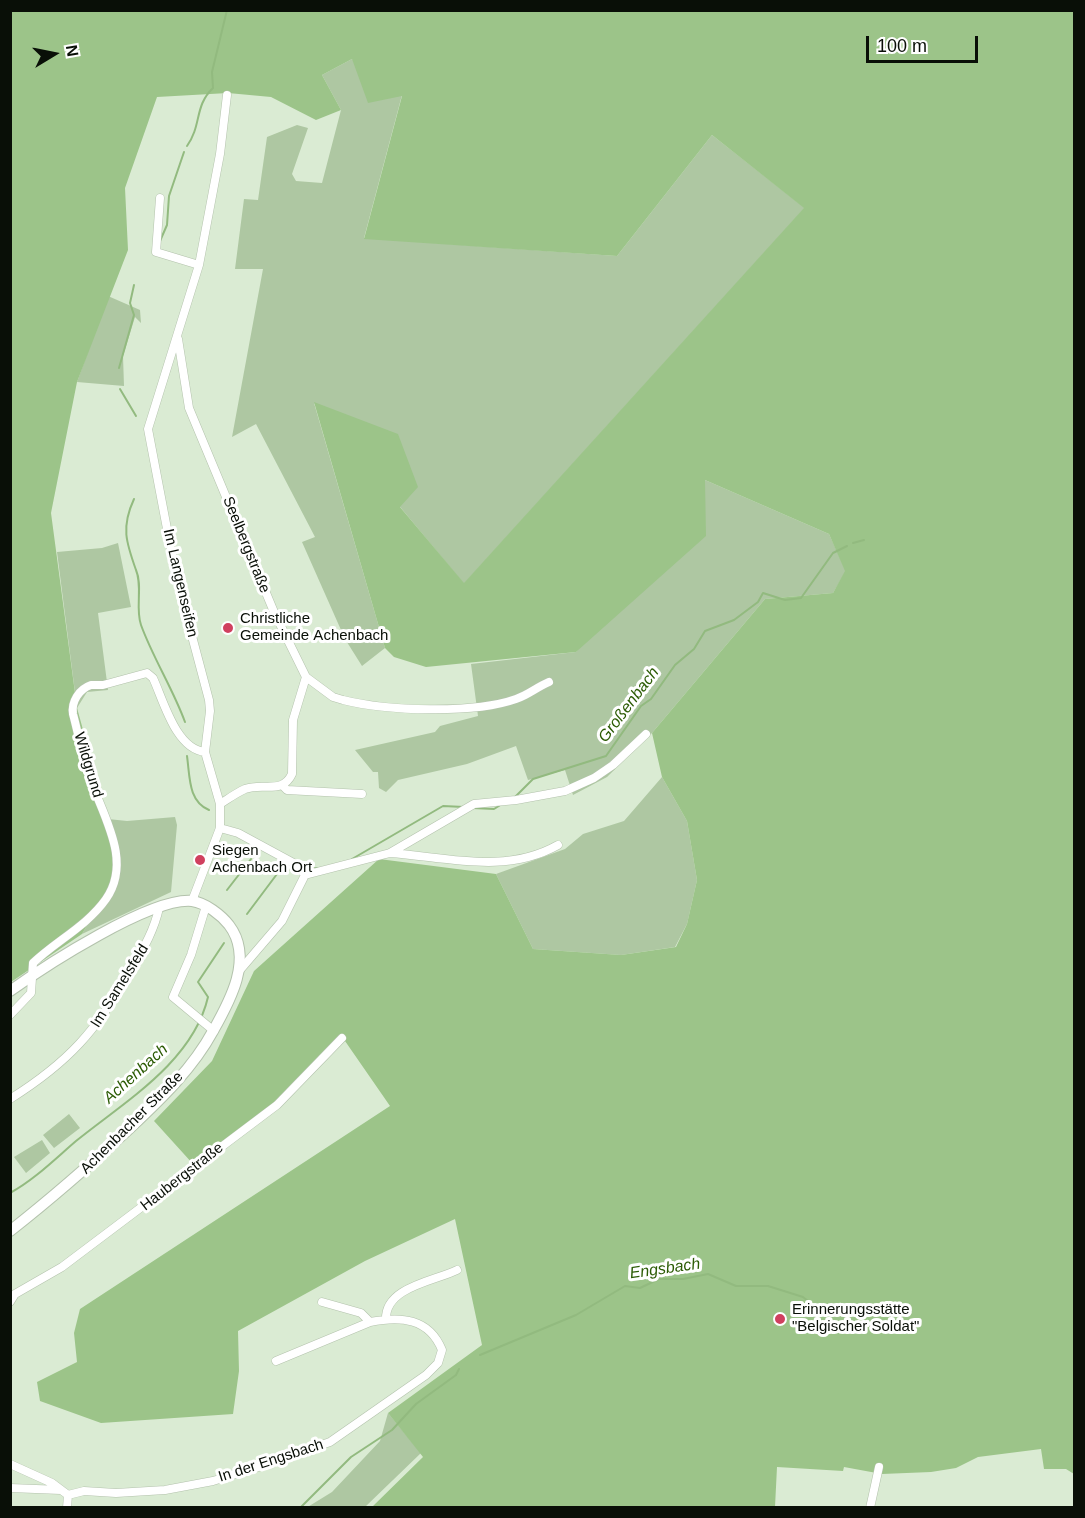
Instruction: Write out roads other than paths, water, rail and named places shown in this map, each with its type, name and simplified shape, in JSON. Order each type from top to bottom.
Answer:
[{"type":"main road","points":[[10,991],[101,935],[159,908],[192,901],[206,906],[225,919],[232,929],[240,953],[240,970]]},
{"type":"main road","name":"Achenbacher Straße","points":[[10,1231],[74,1180],[158,1101],[198,1056],[214,1031],[240,970]]},
{"type":"street","name":"Im Langenseifen","points":[[192,901],[220,828],[220,804],[206,752],[209,700],[176,576],[148,429],[199,265],[220,154],[226,95]]},
{"type":"street","points":[[160,198],[156,252],[199,265]]},
{"type":"street","name":"Seelbergstraße","points":[[177,336],[189,408],[274,612],[306,677],[333,697],[343,700],[422,709],[489,705],[515,699],[549,682]]},
{"type":"street","name":"Wildgrund","points":[[31,976],[33,963],[92,916],[107,898],[117,871],[114,841],[88,772],[73,714],[72,706],[79,694],[91,685],[103,685],[147,673],[153,678],[186,744],[198,751],[206,752]]},
{"type":"street","points":[[283,786],[292,774],[293,720],[306,677]]},
{"type":"street","points":[[240,970],[282,921],[305,875],[390,853],[474,804],[526,799],[565,791],[582,784],[613,765],[646,734]]},
{"type":"street","points":[[220,804],[246,789],[283,786],[287,790],[362,794]]},
{"type":"street","points":[[220,828],[238,833],[263,846],[299,866],[305,875]]},
{"type":"street","points":[[390,853],[471,863],[507,862],[546,852],[558,845]]},
{"type":"street","points":[[206,906],[191,955],[173,997],[214,1031]]},
{"type":"street","name":"Im Samelsfeld","points":[[10,1099],[64,1061],[86,1039],[110,1006],[155,929],[159,908]]},
{"type":"street","points":[[10,1015],[31,993],[31,976]]},
{"type":"street","name":"Haubergstraße","points":[[10,1302],[15,1294],[62,1268],[128,1220],[197,1164],[277,1105],[342,1038]]},
{"type":"street","points":[[386,1319],[386,1308],[395,1297],[457,1269]]},
{"type":"street","points":[[322,1302],[361,1312],[370,1322]]},
{"type":"street","name":"In der Engsbach","points":[[10,1488],[65,1492],[165,1490],[204,1483],[262,1466],[330,1442],[426,1375],[438,1363],[442,1350],[436,1336],[425,1326],[404,1320],[386,1319],[370,1322],[276,1361]]},
{"type":"street","points":[[10,1464],[65,1492],[67,1508]]},
{"type":"street","points":[[870,1508],[879,1467]]},
{"type":"waterway","name":"Achenbach","points":[[187,146],[195,131],[203,102],[213,88],[212,72],[227,10]]},
{"type":"waterway","name":"Achenbach","points":[[160,241],[167,225],[169,196],[184,152]]},
{"type":"waterway","name":"Achenbach","points":[[119,368],[134,315],[130,303],[134,285]]},
{"type":"waterway","name":"Achenbach","points":[[120,389],[136,416]]},
{"type":"waterway","name":"Achenbach","points":[[134,499],[127,518],[126,534],[138,576],[139,618],[185,722]]},
{"type":"waterway","name":"Großenbach","points":[[853,543],[864,540]]},
{"type":"waterway","name":"Großenbach","points":[[515,797],[533,779],[606,756],[641,706],[651,699],[675,665],[694,649],[705,631],[734,620],[758,602],[763,593],[785,600],[801,598],[833,553],[847,546]]},
{"type":"waterway","name":"Achenbach","points":[[187,756],[191,788],[197,801],[209,810]]},
{"type":"waterway","name":"Großenbach","points":[[473,808],[494,809],[502,804]]},
{"type":"waterway","name":"Großenbach","points":[[352,859],[443,806],[464,807]]},
{"type":"waterway","name":"Achenbach","points":[[227,890],[251,859]]},
{"type":"waterway","name":"Großenbach","points":[[303,869],[318,868]]},
{"type":"waterway","name":"Großenbach","points":[[247,914],[280,870],[297,869]]},
{"type":"waterway","name":"Achenbach","points":[[10,1193],[36,1176],[154,1079],[172,1061],[188,1041],[200,1020],[208,997],[198,982],[224,943]]},
{"type":"waterway","name":"Engsbach","points":[[480,1355],[576,1315],[625,1286],[640,1288],[659,1279],[683,1279],[708,1274],[736,1286],[768,1286],[803,1297],[823,1313]]},
{"type":"waterway","points":[[300,1508],[351,1457],[392,1430],[416,1404],[456,1375],[459,1369]]},
{"type":"place","name":"Christliche Gemeinde Achenbach","points":[[228,628]]},
{"type":"place","name":"Siegen Achenbach Ort","points":[[200,860]]},
{"type":"place","name":"Erinnerungsstätte \"Belgischer Soldat\"","points":[[780,1319]]}]
